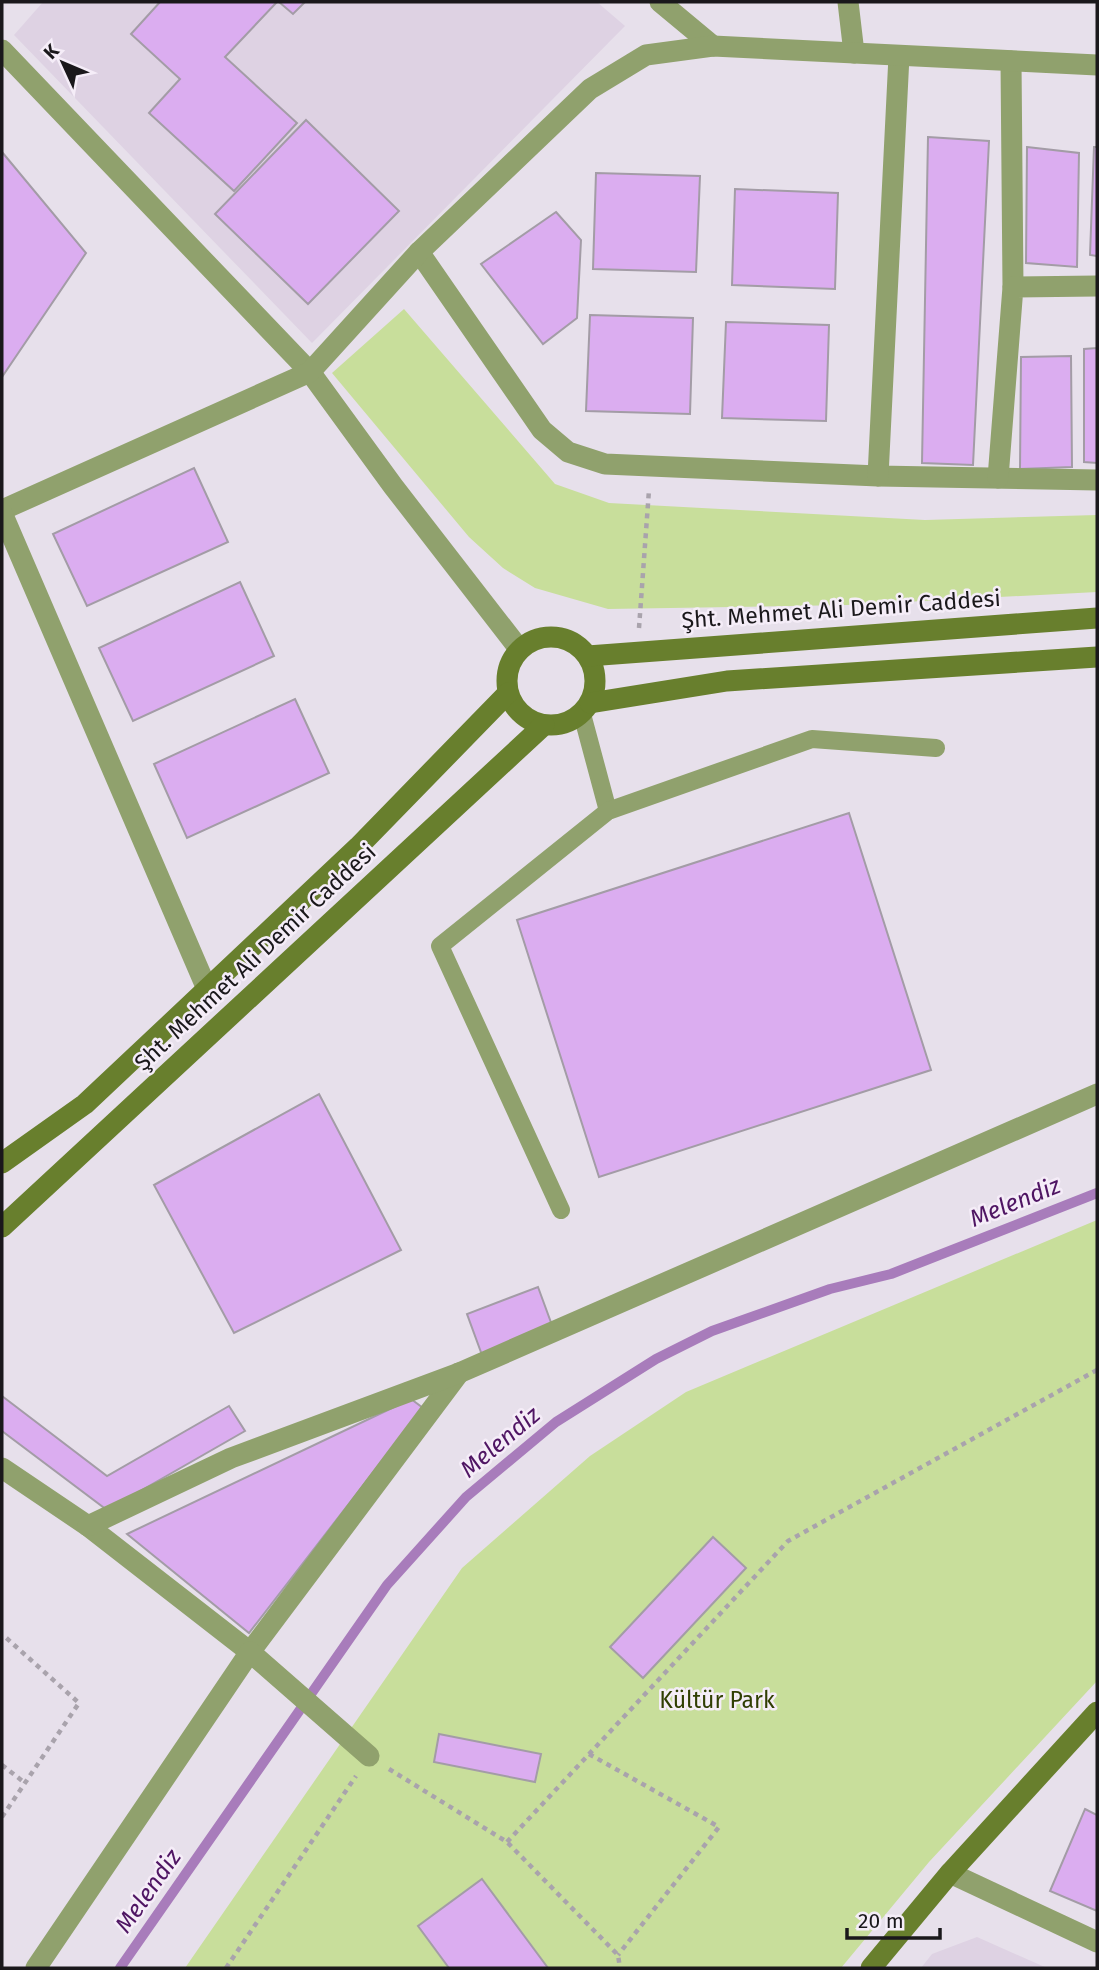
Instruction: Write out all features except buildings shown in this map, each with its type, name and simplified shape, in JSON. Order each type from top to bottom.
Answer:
[{"type":"main road","name":"Şht. Mehmet Ali Demir Caddesi","points":[[588,656],[638,650],[1097,618]]},
{"type":"main road","points":[[586,709],[596,678],[588,656],[575,643],[545,637],[520,650],[510,664],[508,694],[519,713],[544,725],[569,722],[586,709],[727,681],[1097,657]]},
{"type":"main road","name":"Şht. Mehmet Ali Demir Caddesi","points":[[2,1163],[85,1104],[367,838],[508,694]]},
{"type":"main road","name":"Şht. Mehmet Ali Demir Caddesi","points":[[2,1227],[544,725]]},
{"type":"main road","points":[[870,1968],[950,1873],[1097,1712]]},
{"type":"street","points":[[660,2],[713,46]]},
{"type":"street","points":[[848,2],[854,53]]},
{"type":"street","points":[[208,989],[2,512],[310,372],[419,253],[590,89],[646,55],[713,46],[1097,65]]},
{"type":"street","points":[[2,50],[310,372],[393,486],[520,650]]},
{"type":"street","points":[[878,476],[899,55]]},
{"type":"street","points":[[998,478],[1013,287],[1011,61]]},
{"type":"street","points":[[419,253],[542,430],[568,452],[605,464],[878,476],[1097,480]]},
{"type":"street","points":[[1013,287],[1097,286]]},
{"type":"street","points":[[88,1526],[231,1458],[459,1373],[1097,1094]]},
{"type":"street","points":[[36,1968],[250,1652],[459,1373]]},
{"type":"street","points":[[2,1468],[88,1526],[250,1652],[369,1756]]},
{"type":"street","points":[[950,1873],[1097,1942]]},
{"type":"lane","points":[[586,709],[608,811]]},
{"type":"lane","points":[[561,1210],[440,946],[608,811],[812,739],[936,748]]},
{"type":"path","points":[[638,650],[651,466]]},
{"type":"path","points":[[508,1842],[789,1541],[1097,1370]]},
{"type":"path","points":[[2,1635],[79,1703],[2,1817]]},
{"type":"path","points":[[589,1754],[719,1827],[618,1955]]},
{"type":"path","points":[[226,1968],[369,1756],[508,1842],[618,1955],[620,1968]]},
{"type":"path","points":[[2,1765],[25,1783]]},
{"type":"shaded area","points":[[43,2],[597,2],[625,26],[312,343],[14,35]]},
{"type":"shaded area","points":[[977,1937],[1047,1968],[921,1968],[932,1954]]},
{"type":"green space","points":[[404,309],[555,484],[609,503],[925,520],[1097,515],[1097,592],[847,605],[608,609],[535,588],[503,568],[469,537],[332,373]]},
{"type":"green space","name":"Kültür Park","points":[[1097,1220],[1097,1681],[929,1862],[841,1968],[185,1968],[462,1568],[590,1456],[686,1392]]},
{"type":"waterway","name":"Melendiz","points":[[120,1968],[387,1585],[466,1497],[556,1422],[656,1359],[712,1331],[830,1289],[891,1274],[1097,1193]]}]
